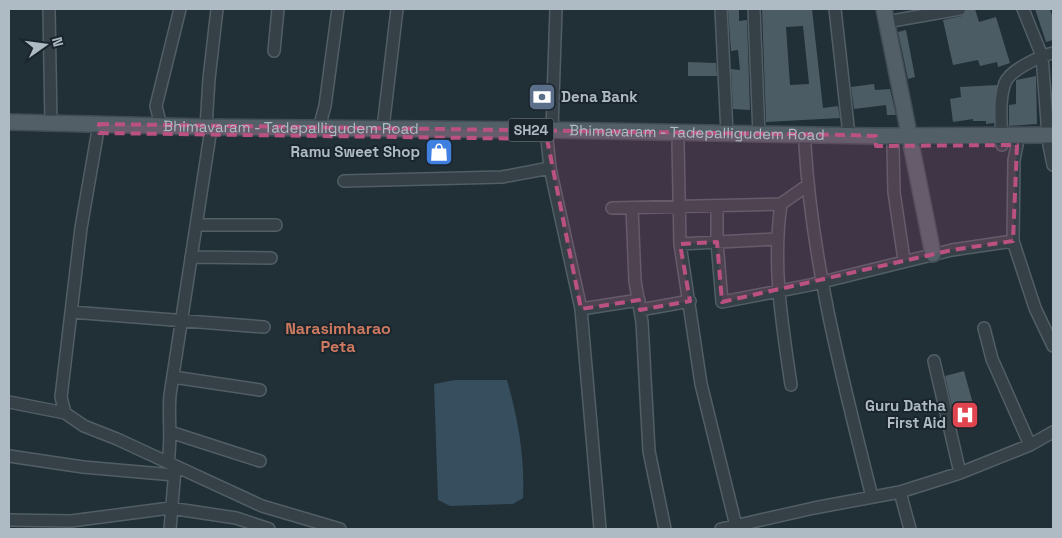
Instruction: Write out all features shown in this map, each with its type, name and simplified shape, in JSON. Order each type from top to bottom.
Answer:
[{"type":"main road","points":[[885,16],[933,254]]},
{"type":"main road","name":"Bhimavaram - Tadepalligudem Road","points":[[9,122],[52,123],[99,129],[161,126],[208,131],[383,128],[550,135],[849,135],[876,141],[911,142]]},
{"type":"main road","name":"SH24","points":[[9,132],[99,129],[550,135],[678,143],[805,145],[876,141],[893,146],[911,142],[1051,140]]},
{"type":"street","points":[[49,9],[52,123]]},
{"type":"street","points":[[161,126],[156,106],[180,9]]},
{"type":"street","points":[[170,529],[172,467],[168,412],[208,131],[209,78],[218,9]]},
{"type":"street","points":[[274,51],[278,9]]},
{"type":"street","points":[[319,128],[325,106],[338,9]]},
{"type":"street","points":[[383,128],[397,9]]},
{"type":"street","points":[[556,9],[550,168],[581,309],[600,529]]},
{"type":"street","points":[[721,9],[727,134]]},
{"type":"street","points":[[754,9],[759,135]]},
{"type":"street","points":[[835,9],[849,135]]},
{"type":"street","points":[[885,16],[960,9]]},
{"type":"street","points":[[1023,9],[1048,54],[1053,165]]},
{"type":"street","points":[[1048,54],[1018,70],[1005,82],[1001,102],[1007,142],[1014,160],[1014,242],[1035,308],[1053,346]]},
{"type":"street","points":[[65,413],[60,397],[81,228],[99,129]]},
{"type":"street","points":[[678,143],[680,244],[701,384],[736,526]]},
{"type":"street","points":[[805,145],[808,185],[822,282],[838,362],[872,497]]},
{"type":"street","points":[[893,146],[894,192],[904,260]]},
{"type":"street","points":[[344,181],[502,177],[550,168]]},
{"type":"street","points":[[612,208],[781,204],[808,185]]},
{"type":"street","points":[[781,204],[776,239],[778,291],[790,384]]},
{"type":"street","points":[[717,206],[717,242],[722,302],[822,282],[933,254],[1014,242]]},
{"type":"street","points":[[632,208],[635,281],[639,305],[649,451],[665,529]]},
{"type":"street","points":[[196,225],[276,225]]},
{"type":"street","points":[[680,244],[776,239]]},
{"type":"street","points":[[191,257],[271,258]]},
{"type":"street","points":[[581,309],[690,301]]},
{"type":"street","points":[[72,312],[264,326]]},
{"type":"street","points":[[984,328],[992,359],[1030,445]]},
{"type":"street","points":[[934,361],[960,473]]},
{"type":"street","points":[[173,377],[260,390]]},
{"type":"street","points":[[9,402],[65,413],[84,426],[262,506],[310,525],[340,529]]},
{"type":"street","points":[[170,432],[260,461]]},
{"type":"street","points":[[721,529],[900,492],[960,473],[1030,445],[1053,432]]},
{"type":"street","points":[[9,456],[83,467],[172,467]]},
{"type":"street","points":[[900,492],[910,529]]},
{"type":"street","points":[[9,520],[71,521],[170,508],[236,518],[269,529]]},
{"type":"highlighted area","points":[[99,124],[849,135],[876,136],[876,146],[1017,145],[1013,241],[952,250],[722,302],[717,242],[680,244],[690,301],[640,310],[639,300],[581,309],[547,139],[99,133]]},
{"type":"water","points":[[455,380],[507,380],[517,423],[523,468],[523,498],[513,504],[450,506],[438,500],[434,384]]},
{"type":"building","points":[[728,9],[739,9],[739,21],[747,20],[750,110],[733,109],[731,69],[740,70],[738,50],[731,51]]},
{"type":"building","points":[[762,9],[812,9],[823,108],[838,106],[840,118],[766,122]],"holes":[[[803,26],[809,84],[790,85],[786,27]]]},
{"type":"building","points":[[967,9],[975,9],[979,22],[996,17],[1010,63],[998,67],[997,62],[980,66],[978,60],[953,65],[943,20],[962,16]]},
{"type":"building","points":[[1035,9],[1050,9],[1053,19],[1053,40],[1046,42]]},
{"type":"building","points":[[906,30],[915,77],[908,79],[898,32]]},
{"type":"building","points":[[688,62],[716,63],[717,76],[688,76]]},
{"type":"building","points":[[1036,76],[1037,124],[1009,126],[1009,105],[1016,104],[1016,80]]},
{"type":"building","points":[[874,84],[875,90],[890,89],[896,115],[887,115],[886,105],[854,109],[851,87]]},
{"type":"building","points":[[997,85],[994,123],[986,124],[986,121],[973,121],[973,119],[953,122],[950,99],[961,97],[960,87]]},
{"type":"building","points":[[964,371],[978,422],[957,428],[945,376]]},
{"type":"place","name":"Dena Bank","points":[[542,97]]},
{"type":"place","name":"Ramu Sweet Shop","points":[[439,152]]},
{"type":"place","name":"Guru Datha First Aid","points":[[965,415]]},
{"type":"district","name":"Narasimharao Peta","points":[[338,337]]}]
